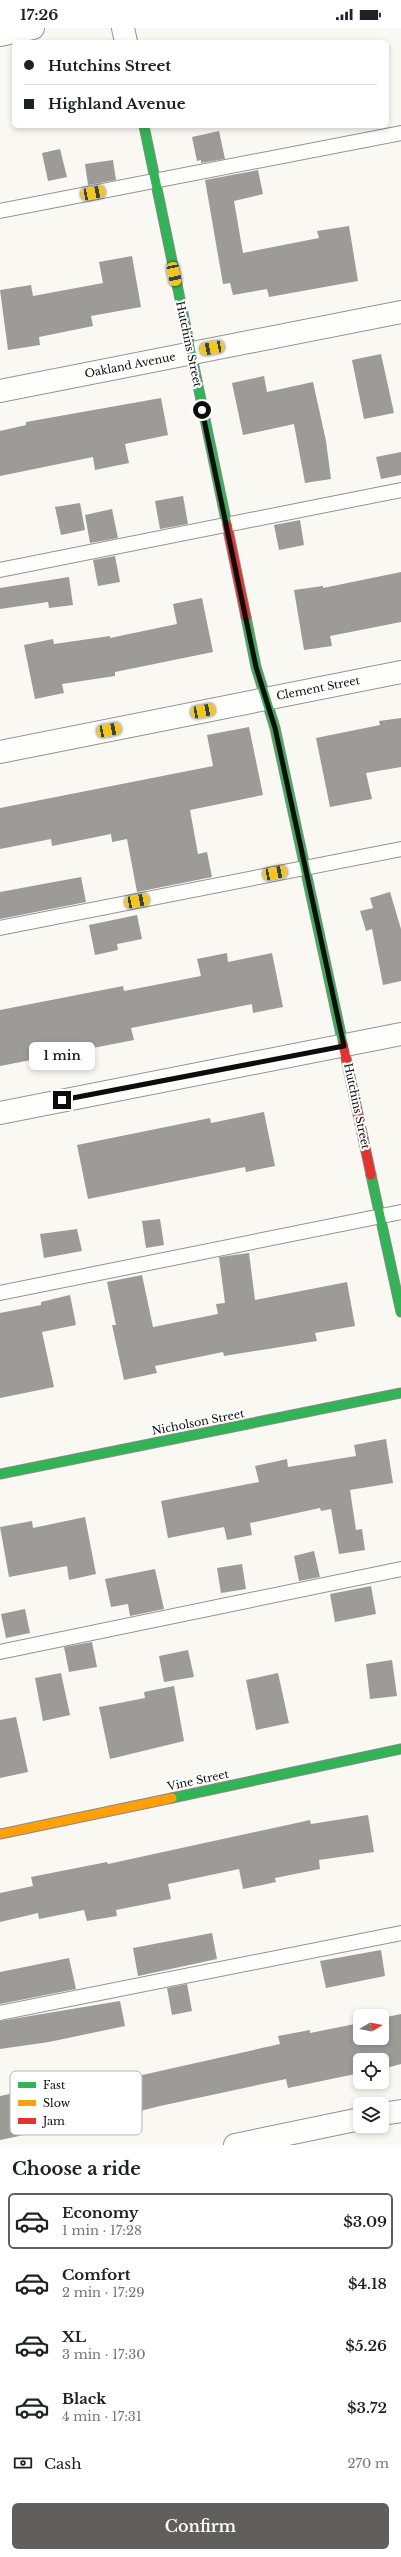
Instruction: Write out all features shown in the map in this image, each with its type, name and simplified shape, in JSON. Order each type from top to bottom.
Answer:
[{"type":"street","points":[[0,35],[33,28]]},
{"type":"street","points":[[123,28],[126,40]]},
{"type":"street","name":"Hutchins Street","points":[[144,128],[256,667],[275,728],[401,1312]]},
{"type":"street","name":"Oakland Avenue","points":[[0,391],[190,352],[401,312]]},
{"type":"street","name":"Clement Street","points":[[0,752],[401,672]]},
{"type":"street","points":[[0,1113],[401,1034]]},
{"type":"street","name":"Nicholson Street","points":[[0,1474],[401,1393]]},
{"type":"street","name":"Vine Street","points":[[0,1834],[401,1749]]},
{"type":"street","points":[[389,2113],[401,2110]]},
{"type":"street","points":[[235,2145],[353,2120]]},
{"type":"lane","points":[[0,211],[401,132]]},
{"type":"lane","points":[[0,570],[401,490]]},
{"type":"lane","points":[[0,928],[401,849]]},
{"type":"lane","points":[[0,1293],[401,1212]]},
{"type":"lane","points":[[0,1652],[401,1569]]},
{"type":"lane","points":[[0,2013],[401,1933]]},
{"type":"building","points":[[219,131],[225,159],[201,163],[201,160],[197,161],[192,137]]},
{"type":"building","points":[[60,149],[67,177],[48,181],[42,153]]},
{"type":"building","points":[[113,160],[116,180],[88,185],[85,164]]},
{"type":"building","points":[[258,170],[263,194],[234,201],[243,253],[319,238],[317,231],[349,226],[358,281],[269,297],[267,289],[233,295],[230,283],[223,284],[205,180]]},
{"type":"building","points":[[132,256],[141,307],[91,316],[93,326],[39,337],[40,345],[8,350],[0,290],[31,285],[33,296],[103,283],[99,262]]},
{"type":"building","points":[[381,354],[394,413],[364,419],[352,360]]},
{"type":"building","points":[[264,376],[267,392],[313,382],[326,441],[331,479],[305,483],[294,424],[243,435],[232,383]]},
{"type":"building","points":[[161,398],[168,435],[125,444],[129,463],[95,470],[93,457],[0,476],[0,431],[26,425],[26,422]]},
{"type":"building","points":[[401,452],[401,475],[381,479],[376,457]]},
{"type":"building","points":[[183,496],[188,524],[160,529],[155,501]]},
{"type":"building","points":[[80,503],[85,530],[61,535],[55,507]]},
{"type":"building","points":[[112,509],[118,538],[90,543],[85,515]]},
{"type":"building","points":[[300,520],[304,545],[279,550],[274,525]]},
{"type":"building","points":[[115,556],[120,582],[98,586],[93,560]]},
{"type":"building","points":[[401,572],[401,622],[330,636],[332,646],[304,650],[294,590],[323,586],[323,588]]},
{"type":"building","points":[[69,577],[73,605],[49,608],[48,602],[0,609],[0,588]]},
{"type":"building","points":[[202,598],[213,652],[115,672],[115,676],[62,684],[64,693],[35,699],[24,645],[53,639],[54,644],[110,636],[110,638],[177,624],[173,604]]},
{"type":"building","points":[[401,718],[401,767],[366,773],[372,799],[330,807],[316,738],[380,725],[379,721]]},
{"type":"building","points":[[249,727],[263,795],[190,810],[198,854],[207,852],[212,877],[137,892],[127,839],[112,842],[111,834],[52,846],[51,839],[0,849],[0,808],[213,766],[207,735]]},
{"type":"building","points":[[81,877],[86,902],[0,919],[0,892]]},
{"type":"building","points":[[390,892],[401,929],[401,981],[383,985],[372,929],[366,931],[360,911],[373,908],[370,898]]},
{"type":"building","points":[[137,915],[142,939],[117,944],[118,950],[95,955],[89,925]]},
{"type":"building","points":[[227,953],[228,962],[272,953],[283,1007],[253,1013],[252,1004],[131,1028],[134,1040],[0,1066],[0,1010],[123,986],[124,991],[201,976],[197,959]]},
{"type":"building","points":[[264,1112],[275,1166],[246,1172],[245,1167],[88,1199],[77,1145],[210,1118],[211,1123]]},
{"type":"building","points":[[160,1219],[164,1245],[146,1248],[142,1221]]},
{"type":"building","points":[[77,1229],[82,1251],[44,1258],[40,1234]]},
{"type":"building","points":[[249,1253],[255,1300],[347,1282],[355,1326],[315,1333],[317,1341],[224,1356],[223,1352],[155,1366],[157,1373],[124,1380],[112,1325],[116,1325],[107,1282],[142,1275],[153,1327],[218,1314],[216,1304],[225,1303],[219,1257]]},
{"type":"building","points":[[70,1295],[76,1325],[42,1332],[54,1387],[0,1398],[0,1313],[41,1305],[41,1302]]},
{"type":"building","points":[[386,1439],[393,1483],[350,1490],[356,1530],[362,1529],[365,1550],[339,1554],[331,1509],[321,1511],[320,1508],[250,1523],[252,1535],[227,1540],[224,1527],[168,1538],[161,1501],[259,1482],[255,1466],[287,1459],[288,1467],[356,1456],[354,1445]]},
{"type":"building","points":[[85,1517],[96,1574],[69,1580],[67,1566],[9,1577],[0,1527],[32,1521],[33,1528]]},
{"type":"building","points":[[314,1551],[320,1577],[299,1581],[294,1556]]},
{"type":"building","points":[[242,1564],[246,1589],[221,1593],[217,1568]]},
{"type":"building","points":[[155,1569],[164,1609],[130,1616],[128,1604],[111,1607],[105,1579]]},
{"type":"building","points":[[371,1586],[376,1614],[335,1622],[330,1594]]},
{"type":"building","points":[[25,1609],[30,1633],[6,1638],[1,1614]]},
{"type":"building","points":[[92,1642],[97,1667],[69,1672],[64,1647]]},
{"type":"building","points":[[188,1650],[194,1677],[164,1682],[159,1656]]},
{"type":"building","points":[[392,1660],[397,1696],[370,1699],[366,1664]]},
{"type":"building","points":[[61,1673],[70,1715],[43,1721],[35,1678]]},
{"type":"building","points":[[278,1673],[289,1723],[256,1730],[246,1680]]},
{"type":"building","points":[[174,1686],[184,1741],[110,1759],[99,1707],[145,1698],[144,1692]]},
{"type":"building","points":[[16,1717],[28,1772],[0,1778],[0,1720]]},
{"type":"building","points":[[368,1815],[374,1852],[319,1860],[320,1869],[275,1878],[276,1882],[243,1889],[239,1869],[168,1884],[171,1899],[116,1910],[117,1916],[87,1921],[84,1910],[39,1919],[38,1913],[0,1922],[0,1893],[33,1886],[31,1877],[107,1862],[108,1864],[310,1820],[311,1824]]},
{"type":"building","points":[[212,1933],[217,1959],[138,1976],[133,1948]]},
{"type":"building","points":[[381,1950],[385,1976],[326,1988],[320,1961]]},
{"type":"building","points":[[69,1958],[76,1989],[0,2004],[0,1972]]},
{"type":"building","points":[[187,1984],[192,2011],[172,2015],[167,1988]]},
{"type":"building","points":[[120,2001],[125,2026],[49,2042],[0,2049],[0,2021]]},
{"type":"building","points":[[401,2014],[401,2064],[389,2067],[389,2053],[353,2053],[353,2074],[288,2088],[286,2079],[142,2111],[142,2075],[280,2044],[278,2036],[310,2030],[310,2033],[353,2024],[353,2045],[389,2045],[389,2017]]},
{"type":"building","points":[[10,2094],[10,2135],[24,2135],[0,2140],[0,2096]]},
{"type":"traffic: fast","points":[[144,128],[227,525]]},
{"type":"traffic: fast","points":[[246,617],[256,667],[275,728],[343,1044]]},
{"type":"traffic: fast","points":[[371,1175],[401,1312]]},
{"type":"traffic: fast","points":[[0,1474],[401,1393]]},
{"type":"traffic: fast","points":[[172,1798],[401,1749]]},
{"type":"traffic: slow","points":[[0,1834],[172,1798]]},
{"type":"traffic: jam","points":[[227,525],[246,617]]},
{"type":"traffic: jam","points":[[343,1044],[371,1175]]},
{"type":"route","points":[[62,1100],[344,1046],[275,728],[256,667],[202,410]]}]
